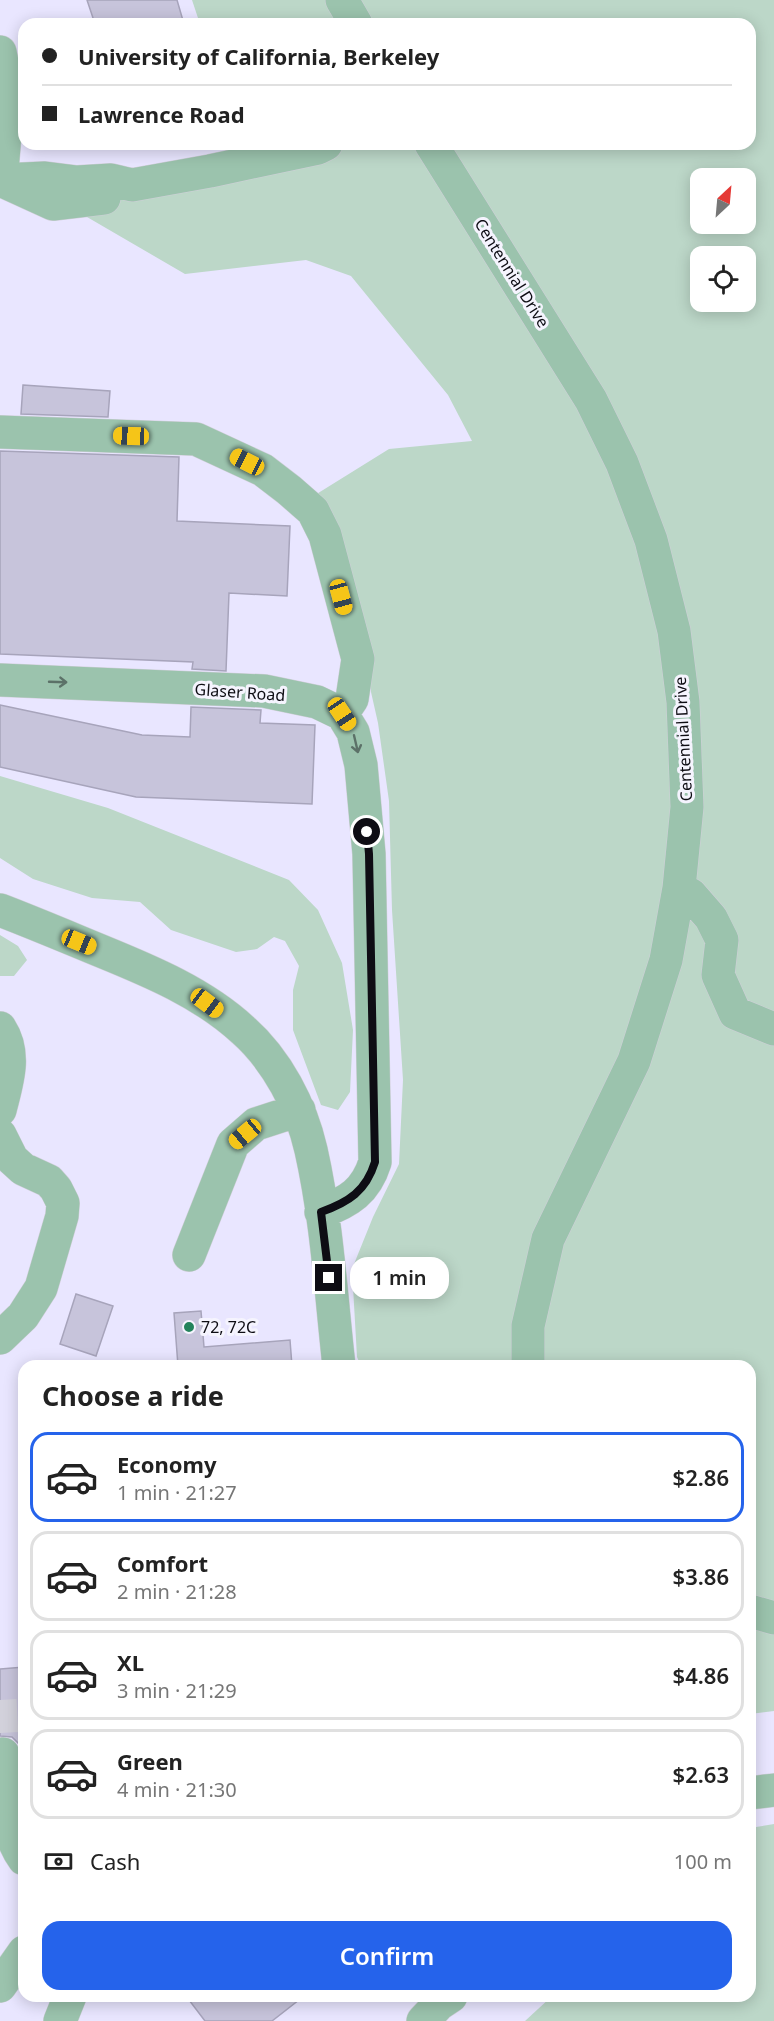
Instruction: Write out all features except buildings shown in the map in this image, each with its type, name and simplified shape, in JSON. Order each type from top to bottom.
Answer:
[{"type":"street","points":[[342,0],[353,18]]},
{"type":"street","points":[[0,52],[4,68],[7,123],[1,180],[53,204],[116,196],[132,185],[309,150]]},
{"type":"street","name":"Centennial Drive","points":[[435,150],[591,400],[622,463],[651,540],[674,631],[683,702],[687,807],[679,888],[666,960],[634,1061],[548,1239],[528,1326],[528,1360]]},
{"type":"street","points":[[0,432],[196,439],[263,470],[290,489],[313,510],[325,535],[358,659],[352,699],[342,714],[354,732],[361,765],[369,854],[375,1162],[370,1178],[360,1191],[338,1206],[321,1212]]},
{"type":"street","name":"Glaser Road","points":[[0,680],[264,691],[317,702],[342,714]]},
{"type":"street","points":[[679,888],[691,895],[711,918],[722,940],[718,975],[735,1013],[774,1029]]},
{"type":"street","points":[[0,910],[157,974],[207,1003],[243,1030],[276,1067],[299,1110],[311,1150],[321,1212],[338,1360]]},
{"type":"street","points":[[0,1028],[6,1038],[11,1057],[0,1110]]},
{"type":"street","points":[[189,1255],[233,1144],[256,1124],[299,1110]]},
{"type":"street","points":[[0,1136],[12,1159],[23,1169],[49,1181],[63,1203],[62,1216],[41,1288],[23,1316],[0,1338]]},
{"type":"street","points":[[756,1613],[774,1618]]},
{"type":"street","points":[[3,1754],[10,1827],[18,1852]]},
{"type":"street","points":[[756,1792],[774,1790]]},
{"type":"street","points":[[0,1986],[18,1960]]},
{"type":"street","points":[[60,2021],[68,2002]]},
{"type":"street","points":[[423,2021],[443,2002]]},
{"type":"shaded area","points":[[0,0],[774,0],[774,2021],[0,2021]]},
{"type":"green space","points":[[192,0],[774,0],[774,1711],[756,1713],[756,1360],[358,1360],[357,1357],[352,1269],[373,1217],[399,1164],[403,1080],[392,910],[389,801],[378,723],[371,692],[367,638],[315,495],[389,449],[472,441],[448,395],[351,276],[306,260],[185,274],[87,217],[116,196],[271,150],[756,150],[756,18],[198,18]]},
{"type":"green space","points":[[0,776],[108,808],[289,880],[318,910],[342,963],[353,1030],[350,1092],[338,1110],[321,1105],[293,1030],[293,990],[299,966],[285,941],[274,937],[257,949],[236,952],[171,930],[140,902],[92,898],[33,879],[0,858]]},
{"type":"green space","points":[[0,935],[18,946],[27,960],[14,976],[0,976]]},
{"type":"green space","points":[[774,1824],[774,2021],[525,2021],[546,2002],[756,2002],[756,1827]]},
{"type":"tunnel","points":[[0,1700],[3,1754]]},
{"type":"place","name":"72, 72C","points":[[189,1327]]},
{"type":"route","points":[[329,1278],[321,1212],[338,1206],[360,1191],[370,1178],[375,1162],[367,832]]}]
